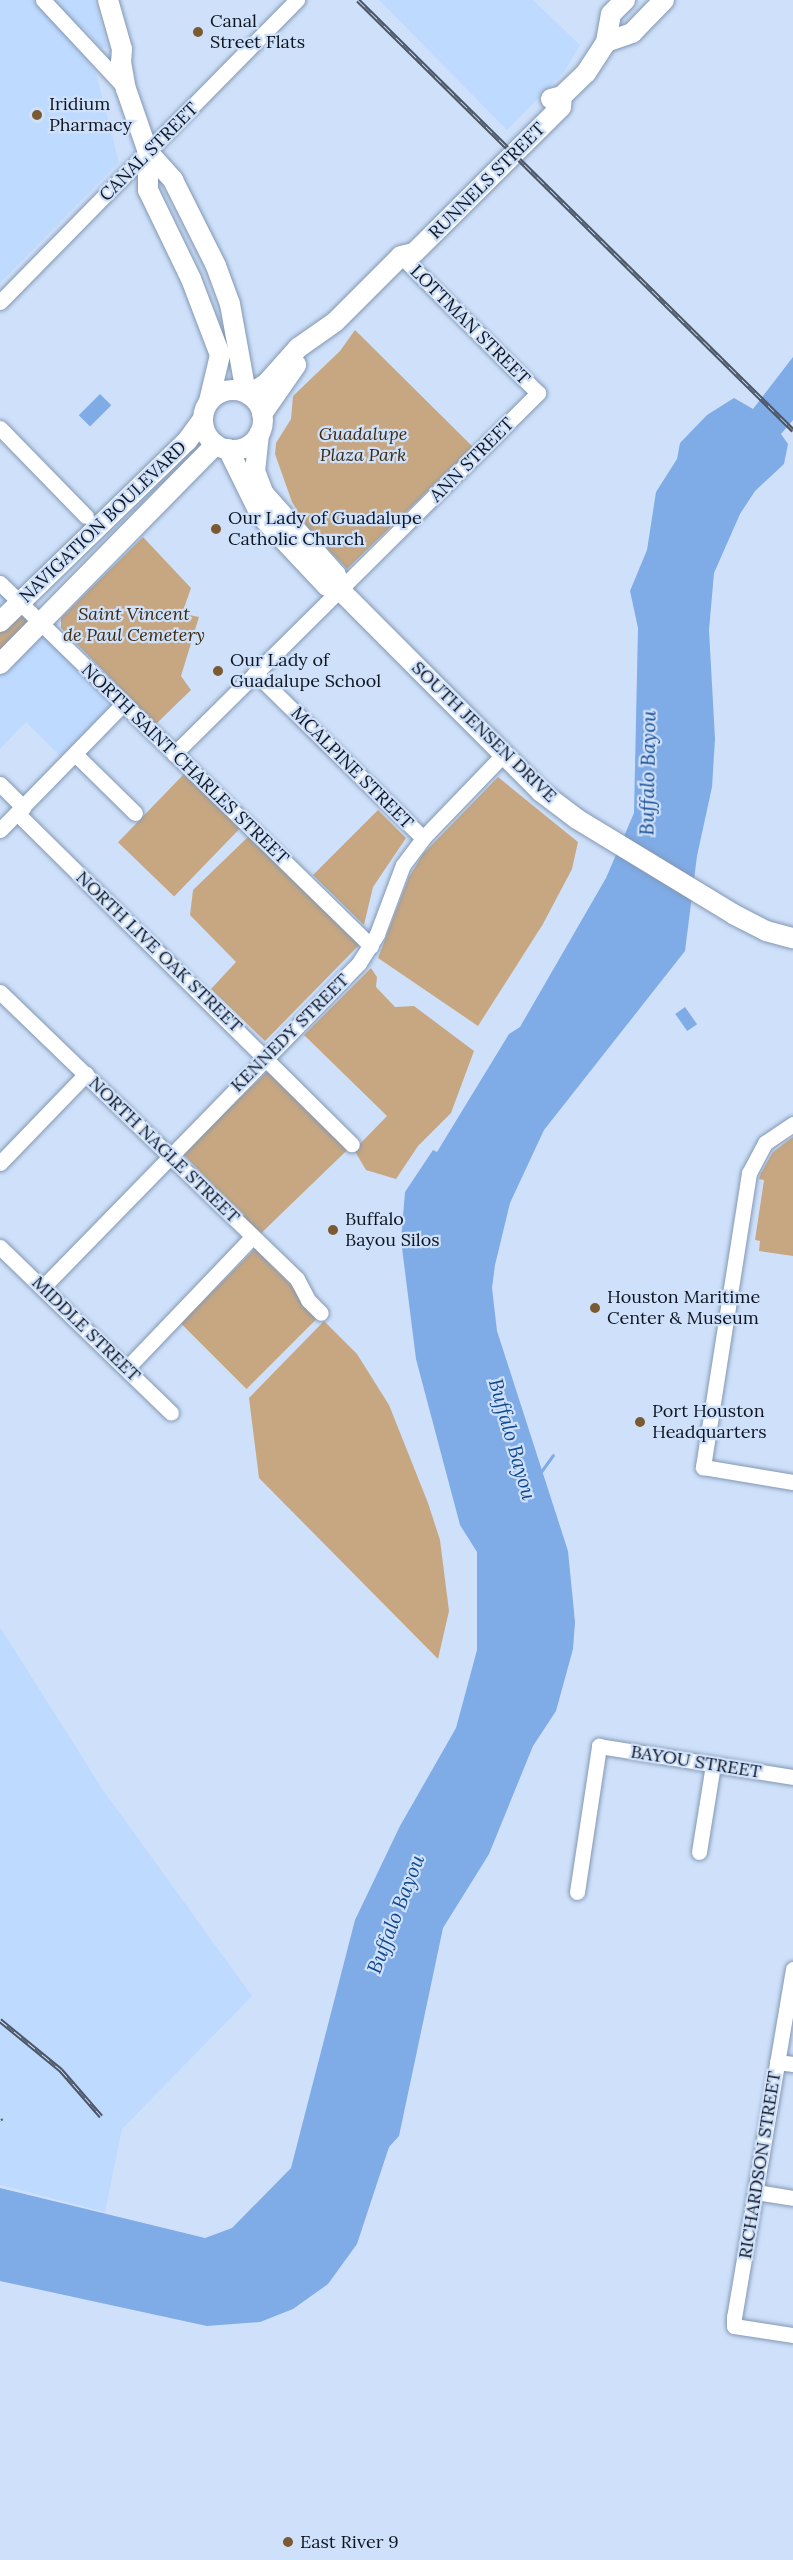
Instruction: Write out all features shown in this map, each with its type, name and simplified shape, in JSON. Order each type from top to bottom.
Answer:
[{"type":"main road","name":"NAVIGATION BOULEVARD","points":[[99,0],[113,51],[121,62]]},
{"type":"main road","name":"NAVIGATION BOULEVARD","points":[[0,622],[187,441],[206,410],[220,356],[191,279],[148,190],[148,152],[126,89],[121,62],[122,49],[108,0]]},
{"type":"main road","name":"RUNNELS STREET","points":[[248,394],[324,330],[401,256],[404,244],[552,98],[562,96],[586,73],[606,42],[611,14],[625,0]]},
{"type":"main road","points":[[606,42],[632,33],[664,0]]},
{"type":"main road","name":"NAVIGATION BOULEVARD","points":[[148,152],[173,180],[216,266],[230,304],[248,394]]},
{"type":"main road","points":[[191,279],[216,266]]},
{"type":"main road","name":"RUNNELS STREET","points":[[260,424],[324,330]]},
{"type":"main road","points":[[230,390],[248,394],[260,424],[249,445],[222,447],[206,434],[206,410],[230,390]]},
{"type":"main road","name":"SOUTH JENSEN DRIVE","points":[[260,424],[258,484],[301,539],[336,575],[340,590]]},
{"type":"main road","name":"NAVIGATION BOULEVARD","points":[[0,664],[222,447]]},
{"type":"main road","name":"SOUTH JENSEN DRIVE","points":[[222,447],[261,516],[327,586],[340,590],[540,791],[577,819],[733,914],[766,931],[793,938]]},
{"type":"street","points":[[42,0],[126,89]]},
{"type":"street","name":"CANAL STREET","points":[[0,303],[297,0]]},
{"type":"street","name":"LOTTMAN STREET","points":[[401,256],[538,393]]},
{"type":"street","name":"ANN STREET","points":[[174,754],[538,393]]},
{"type":"street","points":[[0,428],[86,516]]},
{"type":"street","name":"NORTH SAINT CHARLES STREET","points":[[0,583],[371,946]]},
{"type":"street","name":"MCALPINE STREET","points":[[255,673],[423,838]]},
{"type":"street","points":[[0,830],[123,704]]},
{"type":"street","points":[[75,754],[135,813]]},
{"type":"street","name":"KENNEDY STREET","points":[[43,1287],[168,1155],[267,1057],[371,946],[403,865],[423,838],[503,755]]},
{"type":"street","name":"NORTH LIVE OAK STREET","points":[[0,784],[20,810],[352,1144]]},
{"type":"street","name":"NORTH NAGLE STREET","points":[[0,993],[297,1279],[308,1300],[321,1313]]},
{"type":"street","points":[[0,1163],[86,1074]]},
{"type":"street","points":[[793,1124],[765,1143],[749,1173],[703,1467],[793,1482]]},
{"type":"street","points":[[127,1368],[253,1236]]},
{"type":"street","name":"MIDDLE STREET","points":[[3,1256],[43,1287],[171,1413]]},
{"type":"street","name":"BAYOU STREET","points":[[577,1892],[599,1746],[793,1777]]},
{"type":"street","points":[[699,1852],[713,1765]]},
{"type":"street","name":"RICHARDSON STREET","points":[[793,1969],[734,2326],[793,2335]]},
{"type":"street","points":[[777,2062],[793,2064]]},
{"type":"street","points":[[756,2192],[793,2198]]},
{"type":"shaded area","points":[[0,0],[94,0],[107,47],[101,48],[83,27],[72,40],[96,73],[119,162],[0,283]]},
{"type":"shaded area","points":[[379,0],[533,0],[580,45],[565,71],[507,130]]},
{"type":"shaded area","points":[[0,590],[117,703],[63,759],[26,722],[0,749]]},
{"type":"shaded area","points":[[0,1627],[103,1790],[252,1996],[122,2129],[105,2212],[0,2185]]},
{"type":"green space","name":"Guadalupe Plaza Park","points":[[355,330],[473,447],[347,569],[309,529],[292,502],[275,454],[276,443],[291,419],[293,396],[340,351]]},
{"type":"green space","name":"Saint Vincent de Paul Cemetery","points":[[143,537],[191,588],[184,608],[189,615],[199,617],[181,676],[191,690],[156,724],[61,628],[61,618]]},
{"type":"green space","points":[[18,609],[32,624],[0,657],[0,628]]},
{"type":"green space","points":[[184,774],[240,828],[174,897],[118,842]]},
{"type":"green space","points":[[498,777],[578,842],[572,869],[543,924],[478,1026],[378,958],[409,877],[423,854]]},
{"type":"green space","points":[[378,810],[406,838],[373,887],[364,925],[313,875]]},
{"type":"green space","points":[[250,835],[360,944],[265,1041],[211,989],[236,962],[190,915],[193,890]]},
{"type":"green space","points":[[371,968],[377,977],[376,987],[395,1007],[414,1006],[474,1051],[451,1113],[418,1146],[396,1179],[366,1170],[354,1150],[387,1116],[304,1035]]},
{"type":"green space","points":[[271,1068],[349,1149],[260,1234],[183,1153]]},
{"type":"green space","points":[[793,1137],[793,1256],[759,1251],[760,1241],[755,1240],[764,1180],[759,1179],[761,1173],[773,1152]]},
{"type":"green space","points":[[255,1249],[321,1315],[247,1389],[181,1323]]},
{"type":"green space","points":[[324,1321],[357,1354],[389,1405],[428,1503],[440,1540],[449,1611],[438,1659],[259,1478],[249,1398]]},
{"type":"water","name":"Buffalo Bayou","points":[[793,357],[793,420],[781,434],[788,444],[784,464],[755,491],[740,514],[714,573],[709,630],[715,739],[712,787],[697,856],[685,951],[544,1130],[510,1203],[495,1265],[492,1288],[497,1331],[568,1551],[575,1622],[573,1649],[556,1711],[533,1746],[489,1854],[443,1928],[399,2136],[389,2147],[357,2244],[328,2284],[293,2309],[260,2322],[207,2326],[0,2281],[0,2188],[205,2238],[232,2228],[291,2168],[355,1920],[400,1826],[456,1728],[477,1650],[477,1552],[460,1525],[416,1359],[401,1240],[405,1192],[433,1150],[437,1152],[509,1034],[520,1027],[606,878],[634,813],[638,628],[630,591],[647,550],[656,492],[677,459],[680,443],[707,415],[734,398],[753,409]]},
{"type":"water","points":[[100,394],[111,405],[90,427],[79,415]]},
{"type":"water","points":[[685,1007],[697,1024],[687,1031],[675,1014]]},
{"type":"waterway","name":"Buffalo Bayou","points":[[540,1473],[553,1455]]},
{"type":"railway","points":[[358,0],[793,430]]},
{"type":"railway","points":[[0,2020],[61,2070],[101,2116]]},
{"type":"place","name":"Canal Street Flats","points":[[198,32]]},
{"type":"place","name":"Iridium Pharmacy","points":[[37,115]]},
{"type":"place","name":"Our Lady of Guadalupe Catholic Church","points":[[216,529]]},
{"type":"place","name":"Our Lady of Guadalupe School","points":[[218,671]]},
{"type":"place","name":"Buffalo Bayou Silos","points":[[333,1230]]},
{"type":"place","name":"Houston Maritime Center & Museum","points":[[595,1308]]},
{"type":"place","name":"Port Houston Headquarters","points":[[640,1422]]},
{"type":"place","name":"East River 9","points":[[288,2542]]}]
